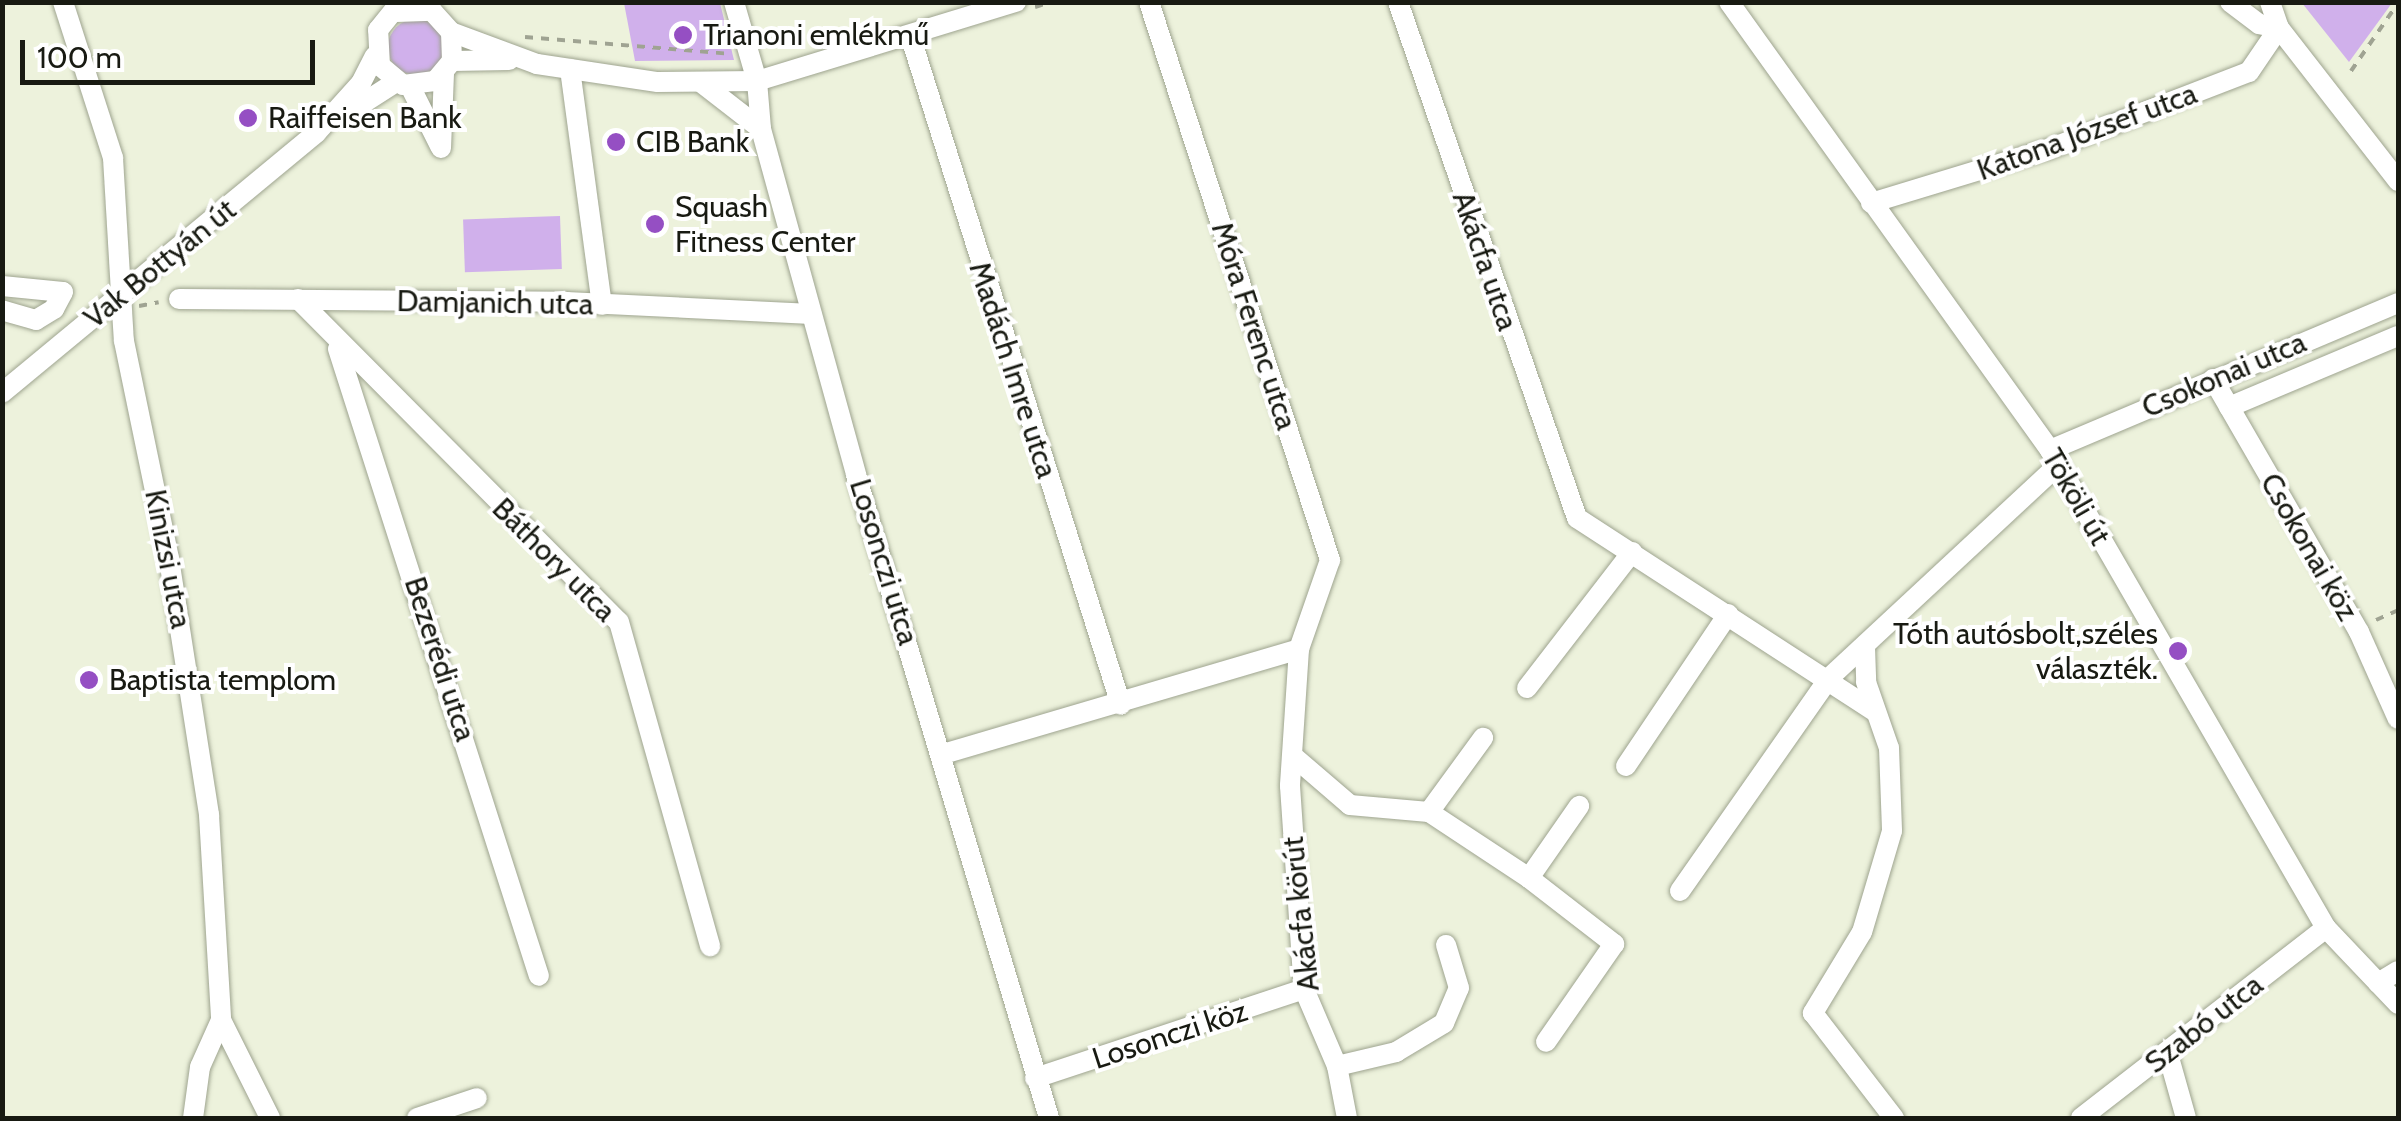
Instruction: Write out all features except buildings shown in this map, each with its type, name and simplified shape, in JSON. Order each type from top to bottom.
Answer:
[{"type":"street","name":"Kinizsi utca","points":[[63,2],[113,158],[122,302],[193,693],[209,815],[221,1020],[200,1066],[193,1118]]},
{"type":"street","name":"Losonczi utca","points":[[734,2],[757,82],[761,129],[812,314],[1049,1118]]},
{"type":"street","points":[[403,84],[448,67],[512,60],[704,84],[757,82],[1016,2]]},
{"type":"street","name":"Móra Ferenc utca","points":[[1149,2],[1330,560],[1299,649]]},
{"type":"street","name":"Akácfa utca","points":[[1398,2],[1577,518],[1632,552]]},
{"type":"street","name":"Tököli út","points":[[1728,2],[2054,457],[2326,928],[2398,1004]]},
{"type":"street","points":[[2230,2],[2259,24],[2278,28]]},
{"type":"street","points":[[2270,2],[2278,28],[2398,181]]},
{"type":"street","points":[[451,32],[441,148],[403,84],[376,56],[378,30],[398,7],[431,7],[451,32],[512,60]]},
{"type":"street","name":"Katona József utca","points":[[1872,203],[2049,149],[2233,80],[2260,62],[2278,28]]},
{"type":"street","name":"Madách Imre utca","points":[[910,34],[1121,705]]},
{"type":"street","name":"Vak Bottyán út","points":[[2,393],[122,302],[316,132],[341,109],[376,56]]},
{"type":"street","points":[[570,69],[602,305]]},
{"type":"street","name":"Vak Bottyán út","points":[[316,132],[403,84]]},
{"type":"street","points":[[704,84],[761,129]]},
{"type":"street","points":[[2,286],[62,292],[54,309],[36,320],[2,310]]},
{"type":"street","name":"Damjanich utca","points":[[178,299],[602,305],[812,314]]},
{"type":"street","name":"Báthory utca","points":[[298,299],[336,344],[618,622],[710,946]]},
{"type":"street","name":"Csokonai utca","points":[[2054,457],[2213,379],[2398,304]]},
{"type":"street","points":[[2228,407],[2398,336]]},
{"type":"street","name":"Bezerédi utca","points":[[336,344],[539,976]]},
{"type":"street","name":"Csokonai köz","points":[[2213,379],[2358,632],[2398,719]]},
{"type":"street","points":[[1680,891],[1830,677],[1865,647],[2054,457]]},
{"type":"street","points":[[1527,688],[1632,552],[1830,677],[1874,711]]},
{"type":"street","points":[[1626,766],[1728,614]]},
{"type":"street","points":[[1865,647],[1874,711],[1889,748],[1892,831],[1862,932],[1814,1014],[1894,1118]]},
{"type":"street","points":[[943,754],[1121,705],[1299,649]]},
{"type":"street","name":"Akácfa körút","points":[[1299,649],[1293,756],[1304,990],[1337,1066],[1347,1118]]},
{"type":"street","points":[[1429,812],[1482,738]]},
{"type":"street","points":[[1293,756],[1350,805],[1429,812],[1529,878],[1614,944],[1546,1042]]},
{"type":"street","points":[[1529,878],[1579,806]]},
{"type":"street","name":"Szabó utca","points":[[2081,1118],[2326,928]]},
{"type":"street","points":[[1337,1066],[1396,1052],[1444,1023],[1459,988],[1446,945]]},
{"type":"street","points":[[2378,983],[2398,971]]},
{"type":"street","name":"Losonczi köz","points":[[1035,1078],[1304,990]]},
{"type":"street","points":[[221,1020],[270,1118]]},
{"type":"street","points":[[2168,1054],[2186,1118]]},
{"type":"street","points":[[417,1118],[477,1098]]},
{"type":"path","points":[[2351,71],[2398,3]]},
{"type":"path","points":[[521,37],[748,55]]},
{"type":"path","points":[[122,302],[178,299]]},
{"type":"path","points":[[2366,625],[2398,610]]},
{"type":"shaded area","points":[[624,3],[720,3],[734,60],[635,61]]},
{"type":"shaded area","points":[[2302,3],[2392,3],[2349,62]]},
{"type":"shaded area","points":[[416,19],[436,27],[444,47],[436,67],[416,75],[396,67],[388,47],[396,27]]},
{"type":"shaded area","points":[[560,216],[562,269],[465,272],[463,219]]},
{"type":"place","name":"Trianoni emlékmű","points":[[683,35]]},
{"type":"place","name":"Raiffeisen Bank","points":[[248,118]]},
{"type":"place","name":"CIB Bank","points":[[616,142]]},
{"type":"place","name":"Squash Fitness Center","points":[[655,224]]},
{"type":"place","name":"Tóth autósbolt,széles választék.","points":[[2178,651]]},
{"type":"place","name":"Baptista templom","points":[[89,680]]}]
